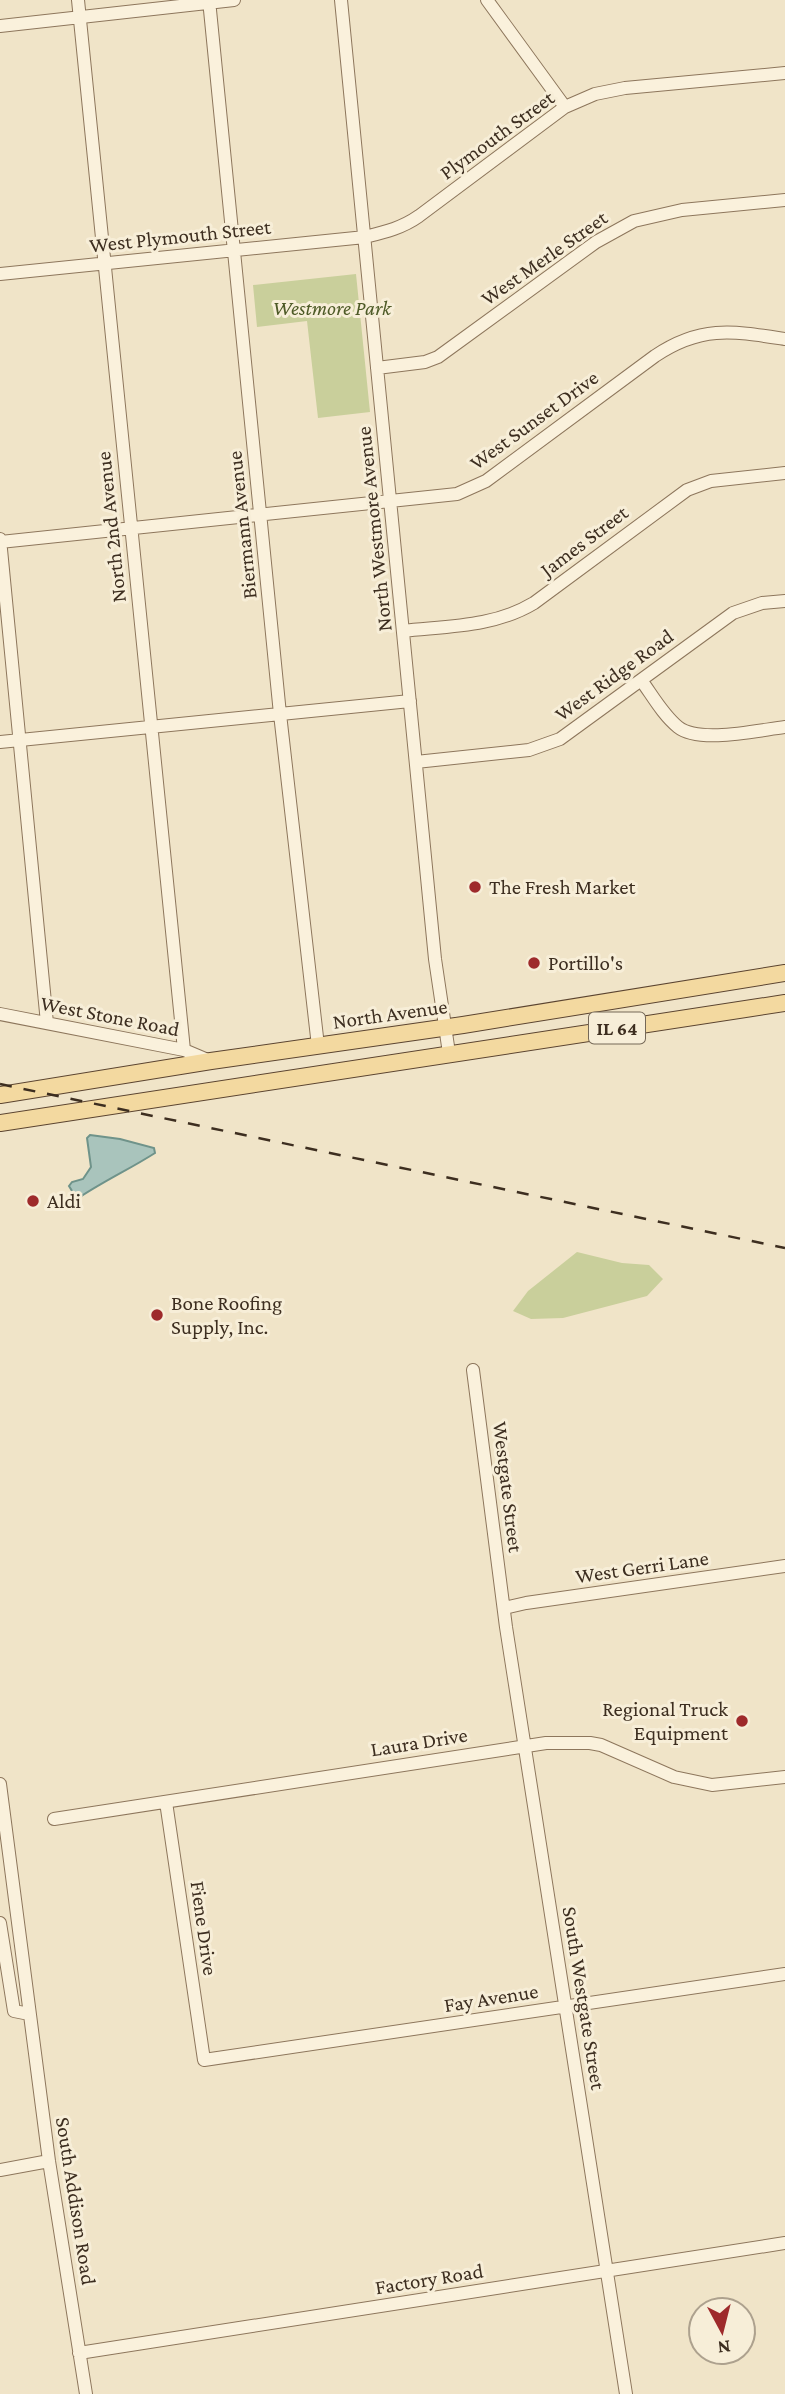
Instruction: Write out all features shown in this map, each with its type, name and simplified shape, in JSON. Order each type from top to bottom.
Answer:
[{"type":"main road","name":"North Avenue","points":[[0,1095],[785,973]]},
{"type":"main road","name":"IL 64","points":[[0,1123],[785,1003]]},
{"type":"street","name":"North 2nd Avenue","points":[[78,0],[184,1050]]},
{"type":"street","points":[[0,26],[234,0]]},
{"type":"street","name":"North Westmore Avenue","points":[[341,0],[435,959],[449,1053]]},
{"type":"street","name":"Biermann Avenue","points":[[209,1],[280,714],[318,1046]]},
{"type":"street","points":[[494,2],[565,107]]},
{"type":"street","name":"Plymouth Street","points":[[365,237],[407,224],[565,107],[595,94],[625,88],[785,73]]},
{"type":"street","name":"West Merle Street","points":[[377,368],[425,362],[438,357],[596,242],[634,221],[682,210],[785,200]]},
{"type":"street","name":"West Plymouth Street","points":[[0,274],[365,237]]},
{"type":"street","name":"West Sunset Drive","points":[[0,541],[444,496],[476,486],[655,356],[680,341],[699,334],[728,331],[785,339]]},
{"type":"street","name":"James Street","points":[[403,631],[485,622],[509,616],[534,603],[687,490],[711,481],[785,472]]},
{"type":"street","points":[[0,541],[47,1023]]},
{"type":"street","name":"West Ridge Road","points":[[416,762],[545,746],[578,727],[733,613],[755,605],[785,601]]},
{"type":"street","points":[[641,680],[679,728],[691,733],[707,735],[785,727]]},
{"type":"street","points":[[0,742],[410,701]]},
{"type":"street","name":"West Stone Road","points":[[0,1014],[184,1050],[211,1061]]},
{"type":"street","name":"Westgate Street","points":[[473,1370],[504,1608]]},
{"type":"street","name":"West Gerri Lane","points":[[504,1608],[526,1602],[785,1566]]},
{"type":"street","name":"South Westgate Street","points":[[504,1608],[626,2394]]},
{"type":"street","name":"Laura Drive","points":[[54,1819],[524,1745],[601,1745],[674,1777],[712,1785],[785,1777]]},
{"type":"street","name":"South Addison Road","points":[[0,1784],[49,2161],[86,2394]]},
{"type":"street","name":"Fiene Drive","points":[[166,1802],[204,2060]]},
{"type":"street","points":[[0,1923],[14,2011],[29,2014]]},
{"type":"street","name":"Fay Avenue","points":[[204,2060],[785,1974]]},
{"type":"street","points":[[0,2170],[49,2161]]},
{"type":"street","name":"Factory Road","points":[[79,2353],[785,2243]]},
{"type":"green space","name":"Westmore Park","points":[[356,274],[370,412],[318,418],[307,321],[257,327],[253,285]]},
{"type":"green space","points":[[577,1252],[622,1263],[649,1265],[663,1279],[647,1296],[563,1318],[531,1319],[513,1311],[528,1291]]},
{"type":"water","points":[[90,1135],[154,1148],[155,1153],[77,1199],[69,1186],[72,1182],[83,1179],[91,1167],[87,1138]]},
{"type":"railway","points":[[0,1084],[785,1248]]},
{"type":"place","name":"The Fresh Market","points":[[475,887]]},
{"type":"place","name":"Portillo's","points":[[534,963]]},
{"type":"place","name":"Aldi","points":[[33,1201]]},
{"type":"place","name":"Bone Roofing Supply, Inc.","points":[[157,1315]]},
{"type":"place","name":"Regional Truck Equipment","points":[[742,1721]]}]
